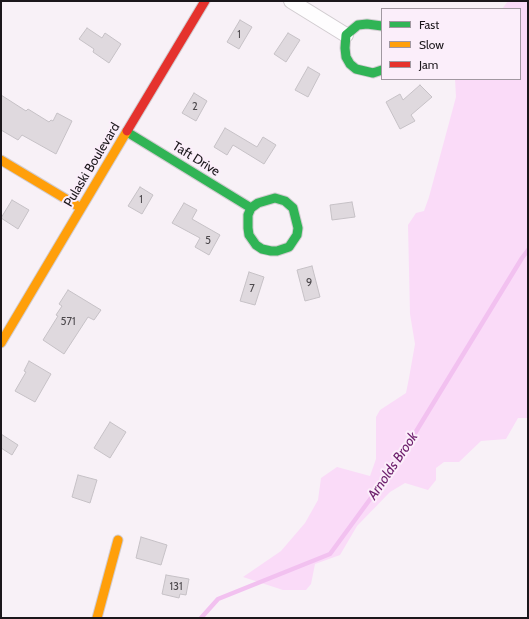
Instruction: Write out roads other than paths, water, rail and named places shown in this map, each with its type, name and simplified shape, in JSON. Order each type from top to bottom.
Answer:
[{"type":"street","name":"Pulaski Boulevard","points":[[1,343],[205,1]]},
{"type":"street","points":[[291,1],[346,35]]},
{"type":"street","points":[[381,26],[367,24],[358,25],[346,35],[344,48],[346,57],[350,64],[356,69],[373,73],[381,70]]},
{"type":"street","name":"Taft Drive","points":[[127,132],[251,208]]},
{"type":"street","points":[[1,160],[81,208]]},
{"type":"street","points":[[275,198],[285,201],[293,208],[298,228],[297,235],[289,247],[277,251],[270,251],[262,249],[256,245],[249,235],[248,228],[248,215],[251,208],[258,203],[275,198]]},
{"type":"street","points":[[97,618],[118,540]]},
{"type":"waterway","name":"Arnolds Brook","points":[[201,618],[218,599],[330,554],[398,461],[528,250]]}]
